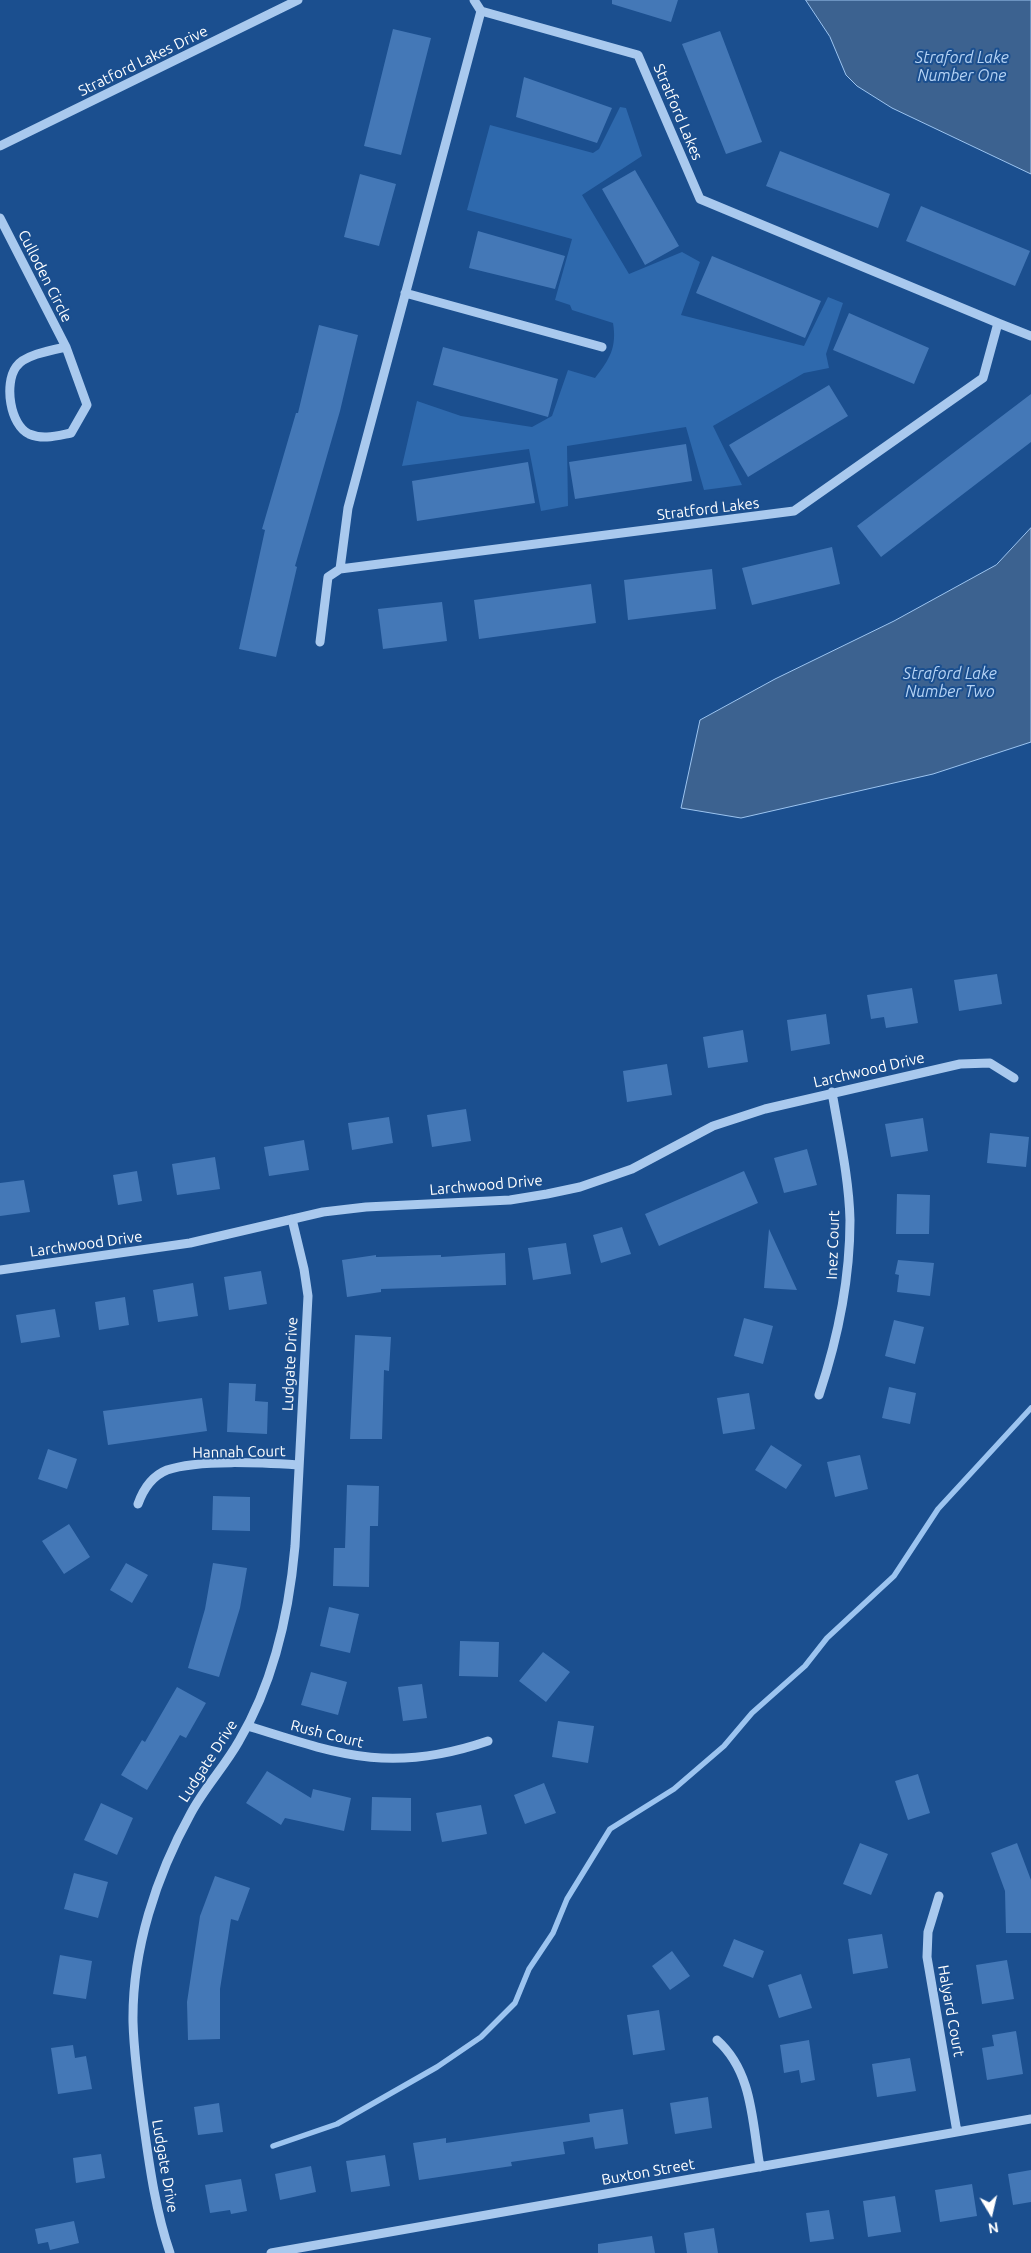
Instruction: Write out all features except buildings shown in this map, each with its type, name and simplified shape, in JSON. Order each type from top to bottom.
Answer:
[{"type":"street","name":"Stratford Lakes Drive","points":[[0,146],[298,0]]},
{"type":"street","points":[[320,642],[328,577],[340,569],[348,508],[481,11],[474,0]]},
{"type":"street","name":"Stratford Lakes","points":[[481,11],[638,55],[700,199],[1031,336]]},
{"type":"street","name":"Culloden Circle","points":[[0,218],[66,347],[87,405],[71,433],[45,438],[27,433],[14,414],[8,387],[16,366],[39,354],[66,347]]},
{"type":"street","points":[[405,293],[602,347]]},
{"type":"street","name":"Stratford Lakes","points":[[340,569],[794,511],[983,378],[998,323]]},
{"type":"street","name":"Larchwood Drive","points":[[0,1270],[190,1242],[323,1212],[366,1207],[510,1200],[580,1187],[632,1169],[713,1126],[765,1109],[832,1092],[960,1064],[990,1063],[1014,1078]]},
{"type":"street","name":"Inez Court","points":[[819,1396],[842,1315],[848,1270],[850,1219],[832,1092]]},
{"type":"street","name":"Ludgate Drive","points":[[170,2253],[153,2192],[136,2071],[133,2021],[136,1974],[144,1933],[155,1894],[172,1852],[191,1812],[248,1726],[269,1679],[282,1634],[291,1587],[308,1296],[304,1269],[292,1219]]},
{"type":"street","name":"Hannah Court","points":[[138,1504],[142,1493],[152,1480],[167,1471],[226,1464],[299,1465]]},
{"type":"street","name":"Rush Court","points":[[248,1726],[324,1751],[392,1760],[429,1757],[488,1741]]},
{"type":"street","name":"Halyard Court","points":[[938,1896],[928,1932],[928,1957],[957,2132]]},
{"type":"street","points":[[717,2040],[736,2060],[745,2080],[760,2167]]},
{"type":"street","name":"Buxton Street","points":[[271,2253],[1031,2118]]},
{"type":"shaded area","points":[[620,107],[626,108],[642,156],[582,195],[629,274],[682,252],[700,262],[681,315],[804,346],[828,297],[843,303],[826,354],[829,368],[804,373],[713,426],[742,485],[704,490],[686,427],[567,446],[568,506],[541,511],[529,449],[402,466],[417,401],[461,416],[532,427],[552,416],[568,370],[595,378],[605,365],[613,346],[613,323],[572,310],[570,305],[555,300],[572,239],[467,210],[490,125],[593,153],[599,149]]},
{"type":"water","name":"Straford Lake Number One","points":[[806,0],[1031,0],[1031,174],[892,108],[857,86],[846,75],[830,37]]},
{"type":"water","name":"Straford Lake Number Two","points":[[1031,528],[1031,742],[933,774],[741,818],[681,808],[700,720],[775,679],[894,621],[996,565]]},
{"type":"waterway","points":[[273,2146],[337,2124],[437,2067],[481,2037],[515,2003],[529,1969],[553,1933],[567,1899],[610,1829],[674,1789],[724,1746],[752,1713],[805,1666],[827,1638],[894,1576],[938,1509],[1031,1408]]}]
